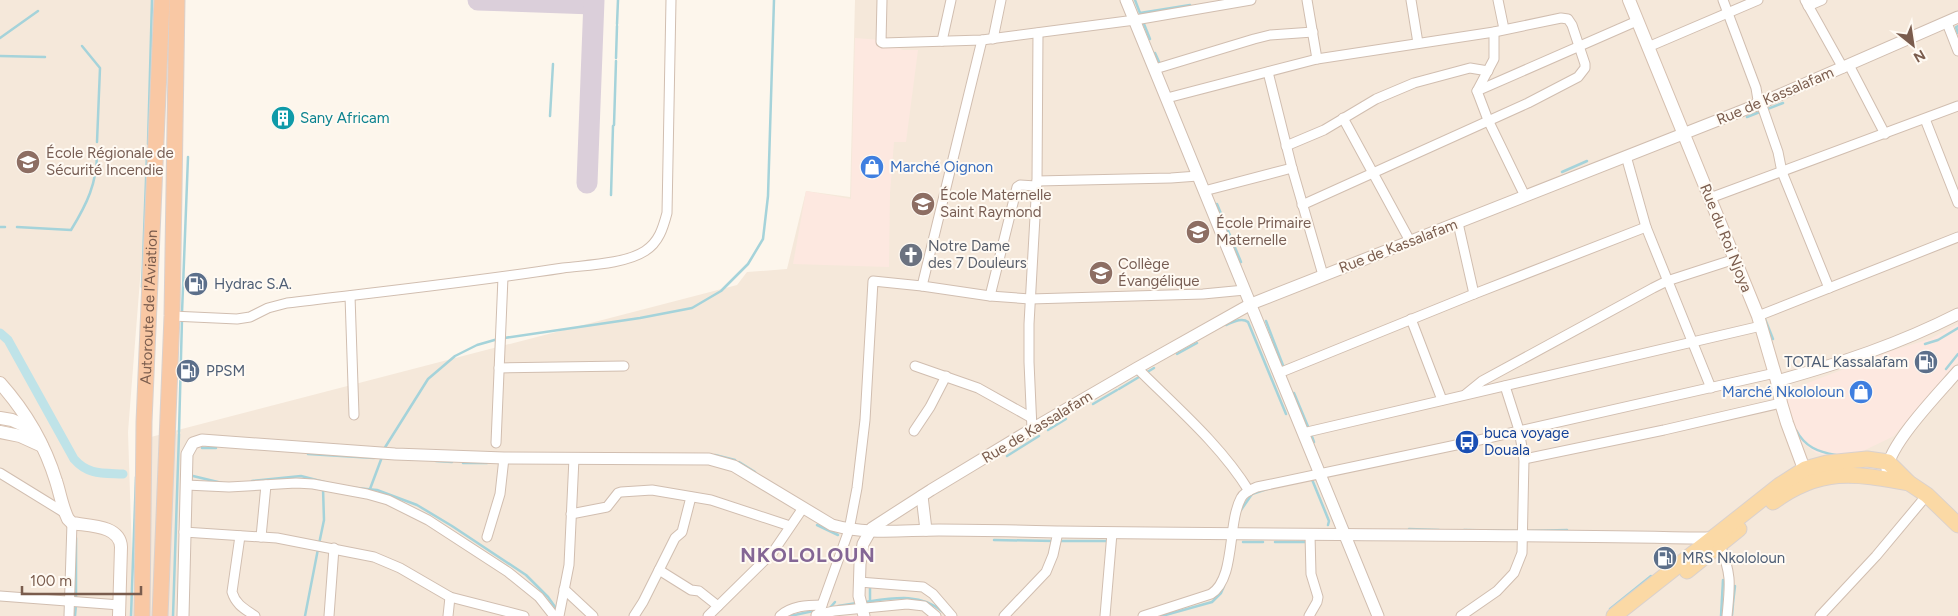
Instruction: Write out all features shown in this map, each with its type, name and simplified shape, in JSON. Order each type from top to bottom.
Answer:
[{"type":"highway","name":"Autoroute de l'Aviation","points":[[142,616],[144,422],[162,0]]},
{"type":"highway","name":"Autoroute de l'Aviation","points":[[160,616],[172,316],[177,0]]},
{"type":"main road","name":"Rue du Roi Njoya","points":[[1629,0],[1760,321],[1776,377],[1781,403],[1807,475]]},
{"type":"main road","points":[[0,383],[34,430],[56,481],[69,518],[114,532],[120,538],[120,610]]},
{"type":"main road","points":[[0,418],[21,423],[34,430]]},
{"type":"main road","points":[[0,432],[20,436],[42,446]]},
{"type":"main road","points":[[1807,475],[1827,463],[1867,459],[1888,462],[1909,483],[1928,495],[1958,525]]},
{"type":"main road","points":[[1614,616],[1658,587],[1715,542],[1793,475],[1868,475],[1909,483]]},
{"type":"main road","points":[[1629,616],[1658,587]]},
{"type":"street","points":[[172,316],[237,320],[287,303],[503,277],[626,259],[646,250],[656,241],[663,229],[667,212],[671,0]]},
{"type":"street","points":[[882,0],[881,42],[883,43],[993,39],[1134,20],[1215,3],[1251,0]]},
{"type":"street","points":[[942,41],[951,0]]},
{"type":"street","points":[[993,39],[1001,0]]},
{"type":"street","points":[[1126,0],[1378,616]]},
{"type":"street","points":[[1307,0],[1317,59]]},
{"type":"street","points":[[1411,0],[1418,43]]},
{"type":"street","points":[[1498,0],[1504,30]]},
{"type":"street","points":[[1723,0],[1756,88],[1757,105],[1778,152],[1782,172],[1828,288]]},
{"type":"street","points":[[1648,47],[1758,0]]},
{"type":"street","points":[[1822,0],[1806,3],[1846,66],[1885,134]]},
{"type":"street","name":"Rue de Kassalafam","points":[[868,532],[922,496],[1032,429],[1251,304],[1757,105],[1958,17]]},
{"type":"street","points":[[1167,98],[1317,59],[1494,32],[1561,18],[1568,19],[1580,46],[1585,68],[1578,77],[1528,102],[1302,205]]},
{"type":"street","points":[[1477,91],[1637,21]]},
{"type":"street","points":[[1947,23],[1958,51]]},
{"type":"street","points":[[1155,69],[1270,35],[1313,32]]},
{"type":"street","points":[[1494,32],[1494,59],[1477,91],[1488,120],[1525,196]]},
{"type":"street","points":[[1032,429],[1029,362],[1036,184],[1038,33]]},
{"type":"street","points":[[922,286],[982,40]]},
{"type":"street","points":[[1286,146],[1319,132],[1376,98],[1414,83],[1470,68],[1488,71]]},
{"type":"street","points":[[1268,72],[1286,146],[1323,276]]},
{"type":"street","points":[[1710,198],[1958,106]]},
{"type":"street","points":[[1343,118],[1410,241]]},
{"type":"street","points":[[1925,119],[1958,204]]},
{"type":"street","points":[[1626,156],[1646,227],[1711,388]]},
{"type":"street","points":[[1204,191],[1292,168]]},
{"type":"street","points":[[990,296],[1017,187],[1020,185],[1198,176]]},
{"type":"street","points":[[1458,223],[1474,294]]},
{"type":"street","points":[[1279,373],[1646,227]]},
{"type":"street","points":[[1304,433],[1693,342],[1760,321],[1828,288],[1958,237]]},
{"type":"street","points":[[1466,395],[1482,381],[1668,281],[1735,259]]},
{"type":"street","points":[[496,442],[503,277]]},
{"type":"street","points":[[819,611],[849,530],[862,454],[873,281],[990,296],[1030,299],[1203,294],[1245,290]]},
{"type":"street","points":[[350,296],[354,415]]},
{"type":"street","points":[[1143,616],[1216,591],[1225,577],[1231,534],[1241,498],[1257,487],[1711,388],[1776,377],[1870,353],[1907,339],[1958,314]]},
{"type":"street","points":[[1411,319],[1442,400]]},
{"type":"street","points":[[499,368],[624,366]]},
{"type":"street","points":[[915,366],[978,388],[1030,417]]},
{"type":"street","points":[[1137,368],[1210,441],[1238,473],[1249,491]]},
{"type":"street","points":[[1886,478],[1888,462],[1900,442],[1958,371]]},
{"type":"street","points":[[914,431],[930,407],[946,376]]},
{"type":"street","points":[[1460,616],[1497,591],[1514,573],[1520,561],[1523,535],[1524,459],[1519,430],[1505,386]]},
{"type":"street","points":[[1524,459],[1781,403]]},
{"type":"street","points":[[183,616],[187,454],[189,447],[198,440],[395,454],[504,458],[717,460],[753,476],[832,525],[849,530],[868,532],[926,530],[1310,535],[1523,535],[1715,542],[1729,572],[1730,586],[1727,616]]},
{"type":"street","points":[[487,537],[500,494],[504,458]]},
{"type":"street","points":[[559,616],[568,565],[574,458]]},
{"type":"street","points":[[0,473],[69,518],[69,616]]},
{"type":"street","points":[[186,485],[229,487],[296,483],[320,485],[367,494],[405,507],[428,520],[521,582],[539,597],[554,616]]},
{"type":"street","points":[[261,537],[266,485]]},
{"type":"street","points":[[571,514],[607,507],[618,493],[621,492],[652,490],[711,500],[790,526]]},
{"type":"street","points":[[1820,616],[1876,556],[1928,495]]},
{"type":"street","points":[[922,496],[926,530]]},
{"type":"street","points":[[634,616],[675,538],[682,532],[691,497]]},
{"type":"street","points":[[708,616],[773,552],[803,508]]},
{"type":"street","points":[[184,532],[277,538],[374,557],[400,568],[450,597],[524,616]]},
{"type":"street","points":[[861,607],[859,582],[861,555],[868,532]]},
{"type":"street","points":[[1004,616],[1046,572],[1053,555],[1058,532]]},
{"type":"street","points":[[1106,616],[1112,533]]},
{"type":"street","points":[[1309,616],[1318,597],[1311,574],[1310,535]]},
{"type":"street","points":[[240,536],[232,592],[238,604],[255,616]]},
{"type":"street","points":[[329,616],[330,547]]},
{"type":"street","points":[[659,570],[691,590],[699,591],[718,606]]},
{"type":"street","points":[[859,582],[923,587],[933,594],[952,616]]},
{"type":"street","points":[[564,589],[593,616]]},
{"type":"street","points":[[0,596],[70,601],[120,610]]},
{"type":"street","points":[[448,616],[450,597]]},
{"type":"street","points":[[780,616],[790,609],[809,605],[819,611],[919,604],[936,616]]},
{"type":"shaded area","points":[[0,0],[162,0],[128,432],[134,616],[0,616]]},
{"type":"shaded area","points":[[855,0],[1958,0],[1958,616],[147,616],[147,438],[737,285],[747,272],[787,269],[806,191],[850,197]]},
{"type":"shaded area","name":"Marché Oignon","points":[[855,38],[881,40],[903,50],[918,50],[906,142],[894,142],[890,193],[889,267],[793,264],[806,191],[851,199]]},
{"type":"shaded area","name":"Marché Nkololoun","points":[[1958,324],[1958,362],[1894,436],[1859,453],[1838,458],[1816,453],[1801,442],[1785,403],[1792,389],[1894,350],[1930,339]]},
{"type":"waterway","points":[[148,144],[152,0]]},
{"type":"waterway","points":[[617,24],[618,0]]},
{"type":"waterway","points":[[504,338],[640,318],[692,308],[721,291],[748,264],[763,239],[768,196],[774,0]]},
{"type":"waterway","points":[[1135,0],[1140,13],[1190,5]]},
{"type":"waterway","points":[[0,38],[38,11]]},
{"type":"waterway","points":[[1144,24],[1150,39]]},
{"type":"waterway","points":[[616,58],[617,26]]},
{"type":"waterway","points":[[1958,26],[1956,27],[1958,33]]},
{"type":"waterway","points":[[82,46],[100,68],[97,142]]},
{"type":"waterway","points":[[1155,53],[1160,64]]},
{"type":"waterway","points":[[0,56],[45,57]]},
{"type":"waterway","points":[[614,125],[616,61]]},
{"type":"waterway","points":[[550,116],[553,64]]},
{"type":"waterway","points":[[1747,117],[1783,103]]},
{"type":"waterway","points":[[611,195],[613,126]]},
{"type":"waterway","points":[[17,227],[71,230],[90,193],[97,164],[97,153]]},
{"type":"waterway","points":[[142,287],[147,154]]},
{"type":"waterway","points":[[182,313],[188,157]]},
{"type":"waterway","points":[[1562,172],[1587,161]]},
{"type":"waterway","points":[[1217,204],[1241,262]]},
{"type":"waterway","points":[[0,227],[5,227]]},
{"type":"waterway","points":[[179,432],[182,319]]},
{"type":"waterway","points":[[1765,319],[1773,339]]},
{"type":"waterway","points":[[1226,325],[1240,320],[1248,322],[1286,414]]},
{"type":"waterway","points":[[1266,321],[1284,368]]},
{"type":"waterway","points":[[1925,344],[1938,340],[1958,328]]},
{"type":"waterway","points":[[0,333],[8,340],[74,459],[90,471],[123,474]]},
{"type":"waterway","points":[[384,449],[428,379],[455,356],[477,345],[498,339]]},
{"type":"waterway","points":[[1177,354],[1197,343]]},
{"type":"waterway","points":[[1946,369],[1958,354]]},
{"type":"waterway","points":[[1119,389],[1154,368]]},
{"type":"waterway","points":[[1093,404],[1117,390]]},
{"type":"waterway","points":[[1294,393],[1309,429]]},
{"type":"waterway","points":[[1048,430],[1066,419]]},
{"type":"waterway","points":[[1796,430],[1808,445],[1823,452],[1836,455]]},
{"type":"waterway","points":[[173,616],[179,434]]},
{"type":"waterway","points":[[1311,434],[1314,442]]},
{"type":"waterway","points":[[1007,456],[1039,436]]},
{"type":"waterway","points":[[202,448],[216,448]]},
{"type":"waterway","points":[[308,454],[374,458]]},
{"type":"waterway","points":[[715,455],[735,460]]},
{"type":"waterway","points":[[370,489],[382,457]]},
{"type":"waterway","points":[[436,461],[452,462]]},
{"type":"waterway","points":[[739,462],[755,472]]},
{"type":"waterway","points":[[463,463],[487,463]]},
{"type":"waterway","points":[[193,476],[222,483]]},
{"type":"waterway","points":[[252,481],[301,476],[328,483]]},
{"type":"waterway","points":[[131,616],[136,477]]},
{"type":"waterway","points":[[1311,477],[1329,521],[1328,525]]},
{"type":"waterway","points":[[319,544],[324,520],[323,488]]},
{"type":"waterway","points":[[356,488],[377,490],[417,505],[452,526],[526,575],[548,597],[558,611]]},
{"type":"waterway","points":[[1241,510],[1252,494],[1267,489]]},
{"type":"waterway","points":[[817,525],[838,535]]},
{"type":"waterway","points":[[1409,529],[1439,530]]},
{"type":"waterway","points":[[1464,530],[1518,531]]},
{"type":"waterway","points":[[1526,531],[1567,530]]},
{"type":"waterway","points":[[76,538],[76,600]]},
{"type":"waterway","points":[[994,540],[1054,541]]},
{"type":"waterway","points":[[1059,541],[1108,541]]},
{"type":"waterway","points":[[1243,542],[1263,542]]},
{"type":"waterway","points":[[1275,542],[1308,542]]},
{"type":"waterway","points":[[305,616],[318,549]]},
{"type":"waterway","points":[[1610,609],[1651,576]]},
{"type":"waterway","points":[[1721,616],[1723,580]]},
{"type":"waterway","points":[[870,586],[870,601]]},
{"type":"waterway","points":[[1162,616],[1212,602],[1221,593],[1224,586]]},
{"type":"waterway","points":[[1733,603],[1735,586]]},
{"type":"waterway","points":[[865,602],[896,598],[916,599],[925,601],[943,612]]},
{"type":"waterway","points":[[829,609],[835,602]]},
{"type":"waterway","points":[[838,606],[857,603]]},
{"type":"waterway","points":[[1732,615],[1733,604]]},
{"type":"waterway","points":[[75,616],[76,605]]},
{"type":"waterway","points":[[790,616],[818,610]]},
{"type":"taxiway","points":[[478,0],[593,4]]},
{"type":"taxiway","points":[[587,183],[594,0]]},
{"type":"place","name":"Sany Africam","points":[[283,118]]},
{"type":"place","name":"École Régionale de Sécurité Incendie","points":[[28,162]]},
{"type":"place","name":"Marché Oignon","points":[[872,167]]},
{"type":"place","name":"École Maternelle Saint Raymond","points":[[923,204]]},
{"type":"place","name":"École Primaire Maternelle","points":[[1198,232]]},
{"type":"place","name":"Notre Dame des 7 Douleurs","points":[[911,255]]},
{"type":"place","name":"Collège Évangélique","points":[[1101,273]]},
{"type":"place","name":"Hydrac S.A.","points":[[196,284]]},
{"type":"place","name":"TOTAL Kassalafam","points":[[1926,362]]},
{"type":"place","name":"PPSM","points":[[188,371]]},
{"type":"place","name":"Marché Nkololoun","points":[[1861,392]]},
{"type":"place","name":"buca voyage Douala","points":[[1467,442]]},
{"type":"place","name":"MRS Nkololoun","points":[[1665,558]]},
{"type":"district","name":"NKOLOLOUN","points":[[808,555]]}]
